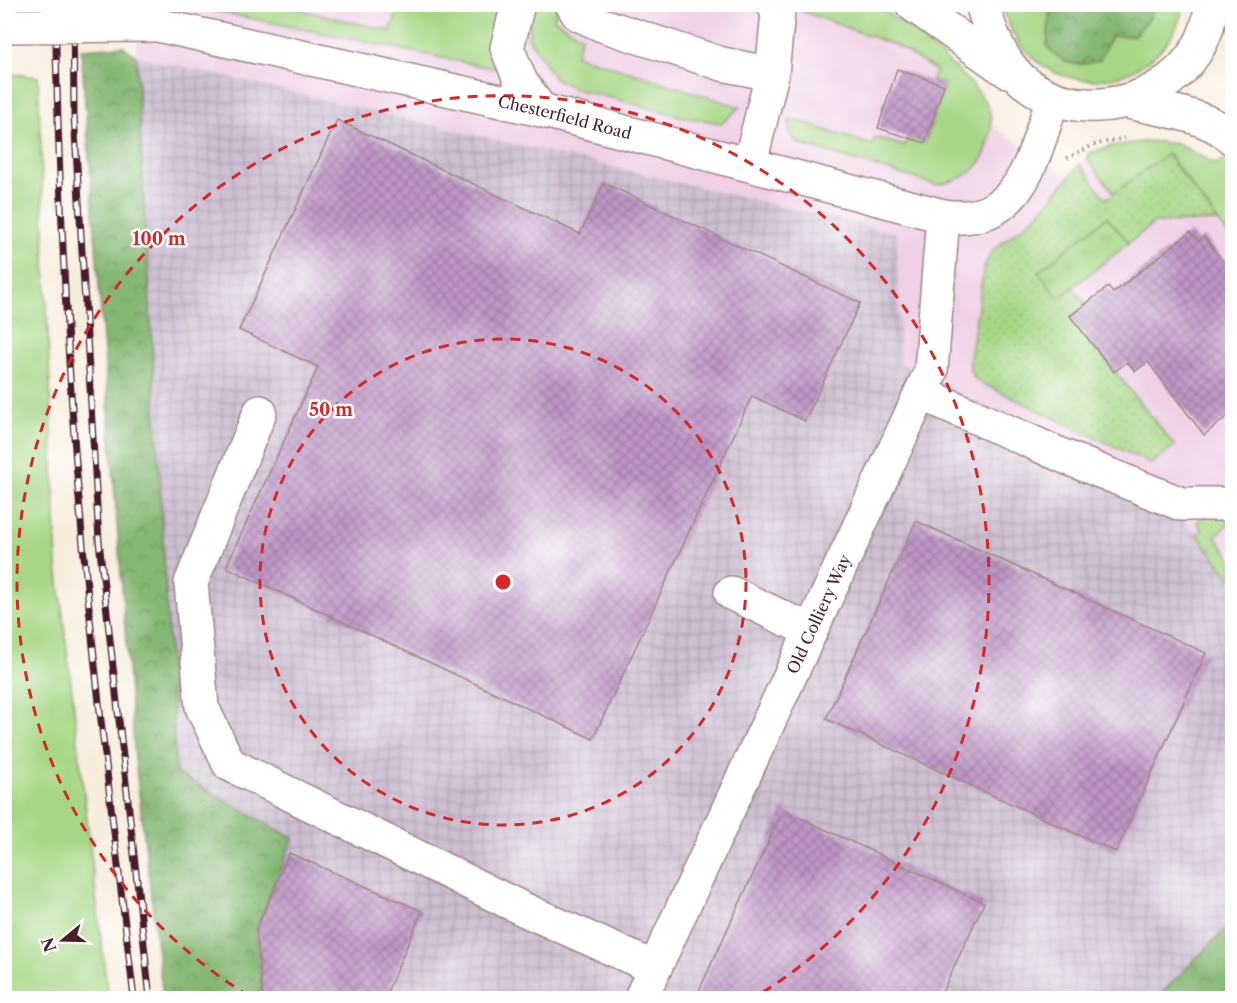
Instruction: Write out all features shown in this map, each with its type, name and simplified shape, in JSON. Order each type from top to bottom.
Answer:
[{"type":"main road","points":[[518,4],[507,48],[521,82],[541,110]]},
{"type":"main road","points":[[572,4],[578,14],[602,25],[722,64],[772,74]]},
{"type":"main road","points":[[912,4],[1040,92],[1088,106],[1128,102],[1158,90],[1188,64],[1210,24],[1211,4]]},
{"type":"main road","points":[[982,4],[992,39],[1040,92]]},
{"type":"main road","points":[[750,163],[772,74],[776,8]]},
{"type":"main road","name":"Chesterfield Road","points":[[4,26],[157,25],[541,110],[961,219],[991,212],[1004,204],[1025,176],[1040,92]]},
{"type":"main road","points":[[1128,102],[1194,117],[1233,138]]},
{"type":"main road","name":"Old Colliery Way","points":[[641,999],[931,371],[943,216]]},
{"type":"main road","points":[[921,393],[1063,456],[1180,504],[1233,504]]},
{"type":"main road","points":[[260,412],[191,583],[202,707],[229,764],[522,909],[655,968]]},
{"type":"main road","points":[[731,593],[811,631]]},
{"type":"path","points":[[1025,176],[1096,144],[1133,137]]},
{"type":"shaded area","points":[[140,5],[874,5],[929,46],[973,85],[988,107],[992,125],[1068,177],[1090,153],[1111,146],[1148,141],[1178,144],[1215,164],[1229,158],[1232,162],[1232,580],[1164,498],[900,363],[897,233],[136,56]]},
{"type":"shaded area","points":[[136,56],[897,233],[900,363],[1164,498],[1197,534],[1232,580],[1232,923],[1157,998],[263,998],[256,930],[293,838],[176,773]]},
{"type":"green space","points":[[847,3],[876,6],[920,37],[969,82],[988,107],[991,116],[991,132],[984,156],[975,169],[961,178],[936,185],[797,143],[790,133],[789,118],[872,145],[874,137],[904,146],[909,137],[925,143],[944,85],[932,80],[935,70],[897,46],[785,5]]},
{"type":"green space","points":[[186,5],[280,5],[390,31],[400,5],[496,5],[493,28],[496,69]]},
{"type":"green space","points":[[533,5],[558,5],[554,19],[581,36],[576,55],[740,107],[722,123],[689,118],[576,89],[554,78],[528,37]]},
{"type":"green space","points":[[1003,5],[1045,5],[1050,10],[1047,47],[1100,59],[1111,36],[1150,17],[1154,5],[1183,5],[1169,39],[1140,67],[1116,77],[1092,80],[1068,77],[1046,67],[1027,52],[1012,31]]},
{"type":"green space","points":[[1045,5],[1154,5],[1151,17],[1133,36],[1111,36],[1100,60],[1077,64],[1059,58],[1047,47],[1050,10]]},
{"type":"green space","points":[[123,46],[136,56],[176,773],[293,838],[256,930],[263,998],[163,998],[135,759],[81,49]]},
{"type":"green space","points":[[5,73],[38,77],[57,565],[108,998],[5,998]]},
{"type":"green space","points":[[1148,141],[1178,144],[1215,164],[1229,158],[1232,162],[1232,240],[1168,154],[1114,193],[1087,159],[1090,153],[1111,146]]},
{"type":"green space","points":[[1167,154],[1218,221],[1154,223],[1129,243],[1107,217],[1038,272],[1059,298],[1073,287],[1086,304],[1071,317],[1175,446],[1151,464],[977,381],[970,371],[970,359],[984,267],[992,251],[1037,215],[1080,164],[1106,199]]},
{"type":"green space","points":[[1107,217],[1129,243],[1059,298],[1038,271]]},
{"type":"green space","points":[[1209,513],[1222,514],[1232,521],[1215,536],[1232,559],[1232,580],[1197,534],[1202,530],[1197,522]]},
{"type":"green space","points":[[1232,923],[1232,998],[1157,998]]},
{"type":"building","points":[[897,69],[944,85],[925,143],[878,128]]},
{"type":"building","points":[[337,120],[580,234],[604,183],[860,303],[805,421],[752,396],[593,739],[226,567],[318,367],[239,330]]},
{"type":"building","points":[[1190,232],[1198,241],[1204,237],[1233,273],[1233,412],[1204,435],[1148,362],[1135,371],[1127,362],[1114,372],[1070,316],[1108,287],[1113,293]]},
{"type":"building","points":[[916,521],[1206,653],[1116,852],[826,719]]},
{"type":"building","points":[[783,810],[984,903],[939,999],[695,999]]},
{"type":"building","points":[[289,853],[422,911],[384,999],[263,999],[256,930]]},
{"type":"railway","points":[[55,4],[62,227],[75,450],[94,656],[134,998]]},
{"type":"railway","points":[[73,4],[74,115],[99,541],[150,998]]}]
